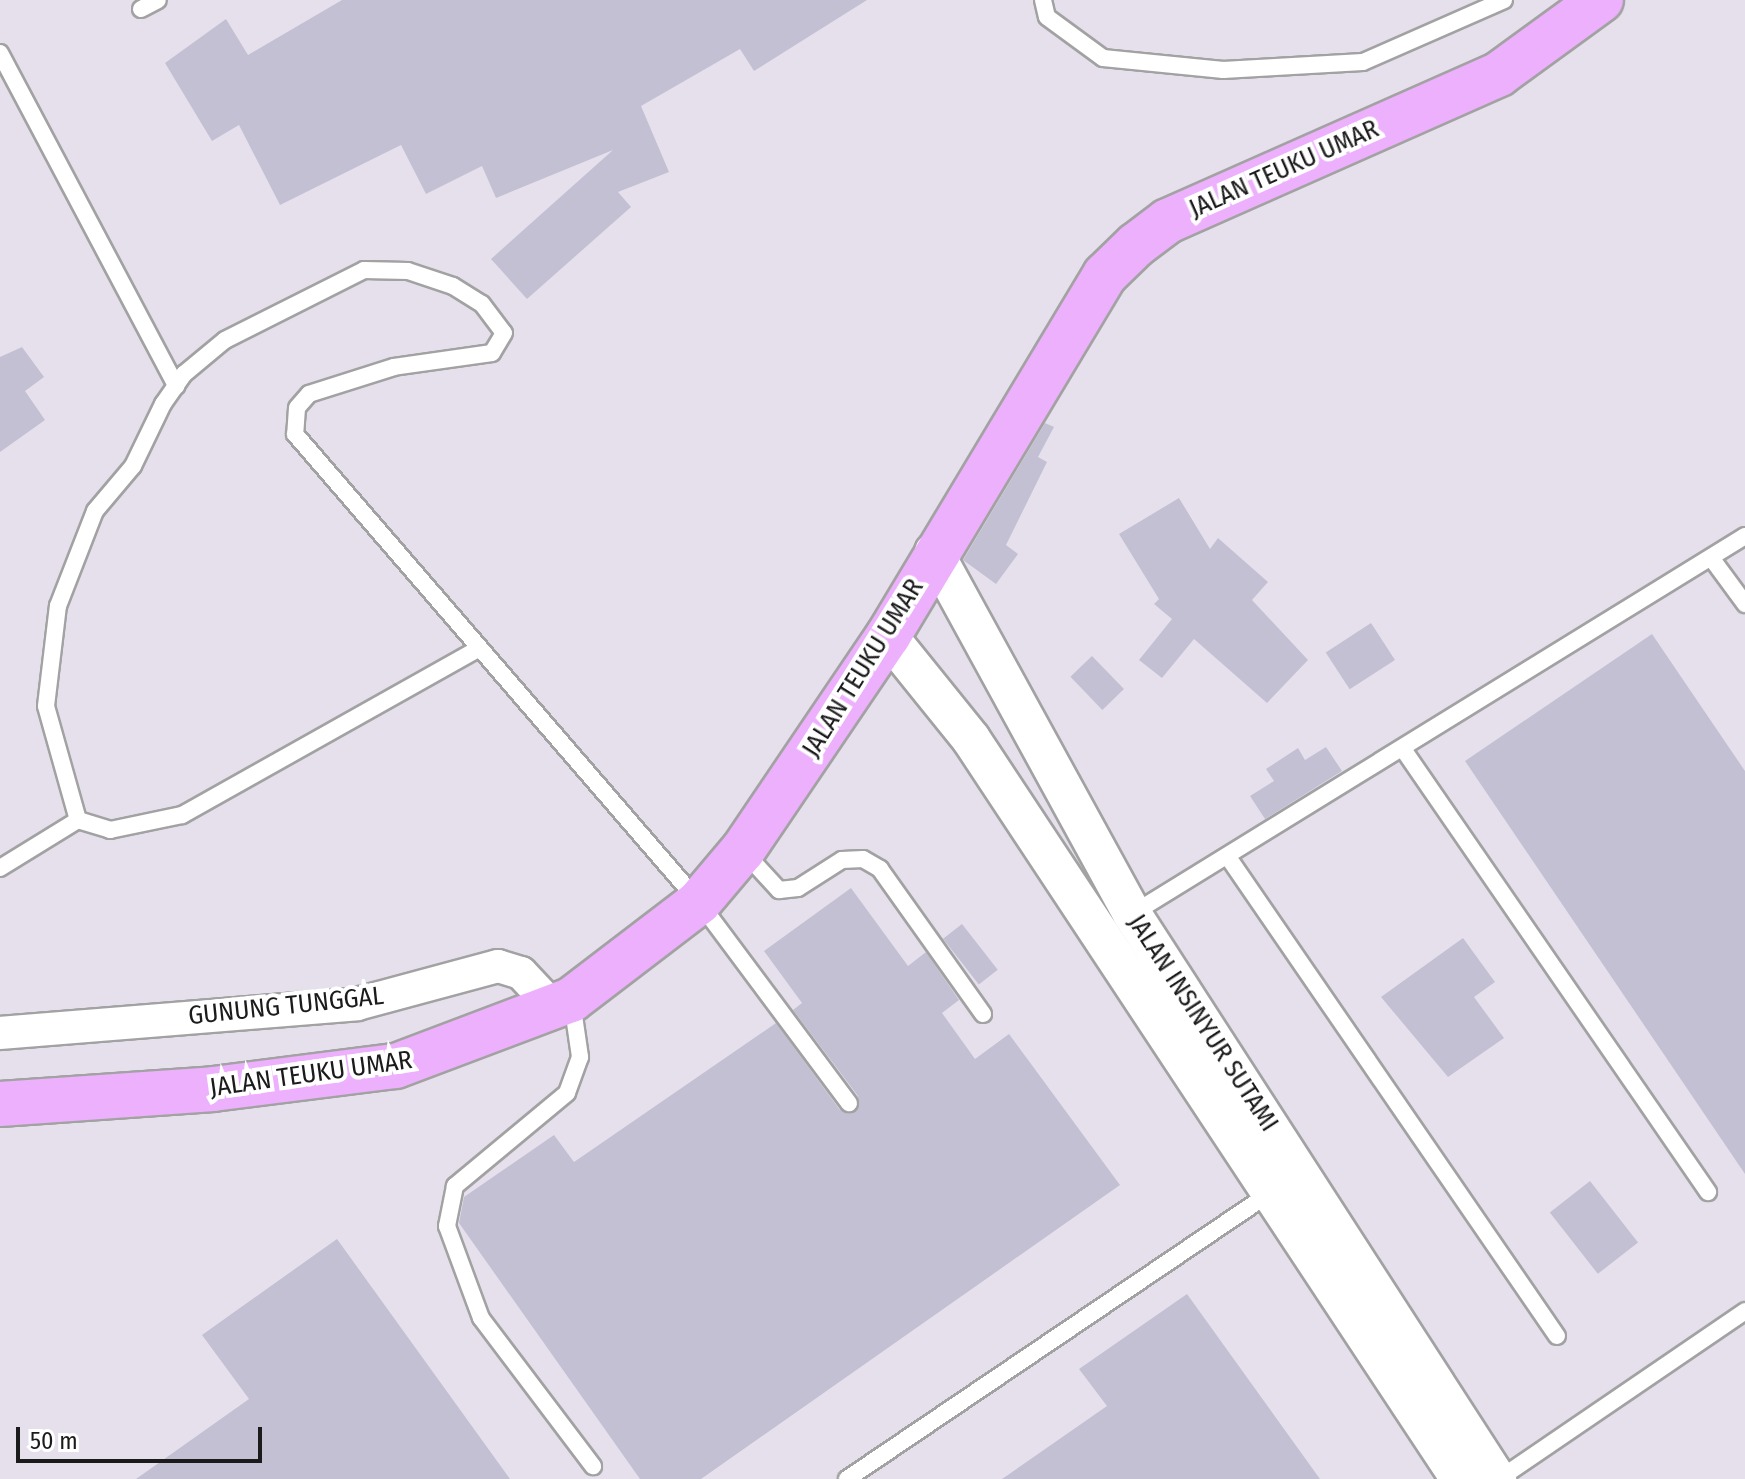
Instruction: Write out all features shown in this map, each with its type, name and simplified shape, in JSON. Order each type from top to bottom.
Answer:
[{"type":"main road","name":"JALAN TEUKU UMAR","points":[[0,1104],[213,1089],[396,1066],[473,1043],[562,1003],[699,902],[743,850],[888,636],[934,552],[1105,275],[1136,245],[1168,221],[1499,74],[1601,0]]},
{"type":"street","name":"JALAN INSINYUR SUTAMI","points":[[934,552],[1132,914],[1460,1479]]},
{"type":"street","name":"JALAN INSINYUR SUTAMI","points":[[888,636],[971,739],[1498,1479]]},
{"type":"street","name":"GUNUNG TUNGGAL","points":[[0,1033],[357,1004],[498,966],[521,973],[562,1003]]},
{"type":"lane","points":[[141,9],[158,0]]},
{"type":"lane","points":[[1043,0],[1047,17],[1103,58],[1223,70],[1363,62],[1504,0]]},
{"type":"lane","points":[[0,53],[176,386]]},
{"type":"lane","points":[[78,820],[46,706],[58,606],[95,511],[133,466],[176,386],[225,340],[364,270],[408,271],[482,304],[504,333],[492,353],[394,367],[309,394],[297,408],[295,434],[699,902],[849,1103]]},
{"type":"lane","points":[[1132,914],[1745,536]]},
{"type":"lane","points":[[1712,559],[1745,604]]},
{"type":"lane","points":[[0,868],[78,820],[110,830],[182,815],[479,648]]},
{"type":"lane","points":[[1403,749],[1708,1192]]},
{"type":"lane","points":[[743,850],[779,890],[798,888],[842,860],[863,859],[880,869],[983,1014]]},
{"type":"lane","points":[[1228,857],[1557,1336]]},
{"type":"lane","points":[[562,1003],[580,1057],[567,1093],[455,1186],[447,1226],[481,1318],[593,1466]]},
{"type":"lane","points":[[847,1479],[1285,1182]]},
{"type":"lane","points":[[1498,1479],[1745,1311]]},
{"type":"building","points":[[342,0],[867,0],[754,71],[740,49],[641,106],[669,172],[618,192],[631,207],[527,299],[491,259],[613,150],[496,198],[482,166],[426,194],[401,145],[280,205],[239,125],[212,141],[165,63],[226,19],[248,55]]},
{"type":"building","points":[[22,347],[44,377],[25,391],[45,420],[0,452],[0,357]]},
{"type":"building","points":[[1045,423],[1054,427],[1038,457],[1047,462],[1006,545],[1018,554],[996,584],[963,560]]},
{"type":"building","points":[[1179,498],[1210,549],[1218,538],[1268,582],[1252,600],[1308,660],[1267,703],[1194,639],[1162,678],[1139,660],[1172,619],[1154,604],[1159,599],[1119,534]]},
{"type":"building","points":[[1371,623],[1395,660],[1350,689],[1326,652]]},
{"type":"building","points":[[1652,634],[1745,771],[1745,1174],[1465,761]]},
{"type":"building","points":[[1092,656],[1124,689],[1102,710],[1070,677]]},
{"type":"building","points":[[1326,747],[1342,771],[1265,819],[1250,796],[1274,781],[1266,769],[1298,748],[1305,760]]},
{"type":"building","points":[[851,888],[908,966],[926,952],[959,1000],[942,1013],[975,1059],[1009,1034],[1120,1185],[701,1479],[640,1479],[459,1223],[464,1197],[554,1135],[574,1162],[776,1023],[840,1110],[856,1111],[858,1096],[793,1010],[802,1003],[764,951]]},
{"type":"building","points":[[962,924],[998,970],[979,984],[943,939]]},
{"type":"building","points":[[1463,938],[1495,982],[1474,997],[1504,1038],[1448,1077],[1381,997]]},
{"type":"building","points":[[1590,1181],[1638,1242],[1598,1274],[1550,1212]]},
{"type":"building","points":[[337,1239],[510,1479],[136,1479],[249,1399],[202,1335]]},
{"type":"building","points":[[1187,1294],[1320,1479],[1002,1479],[1107,1406],[1079,1369]]}]
